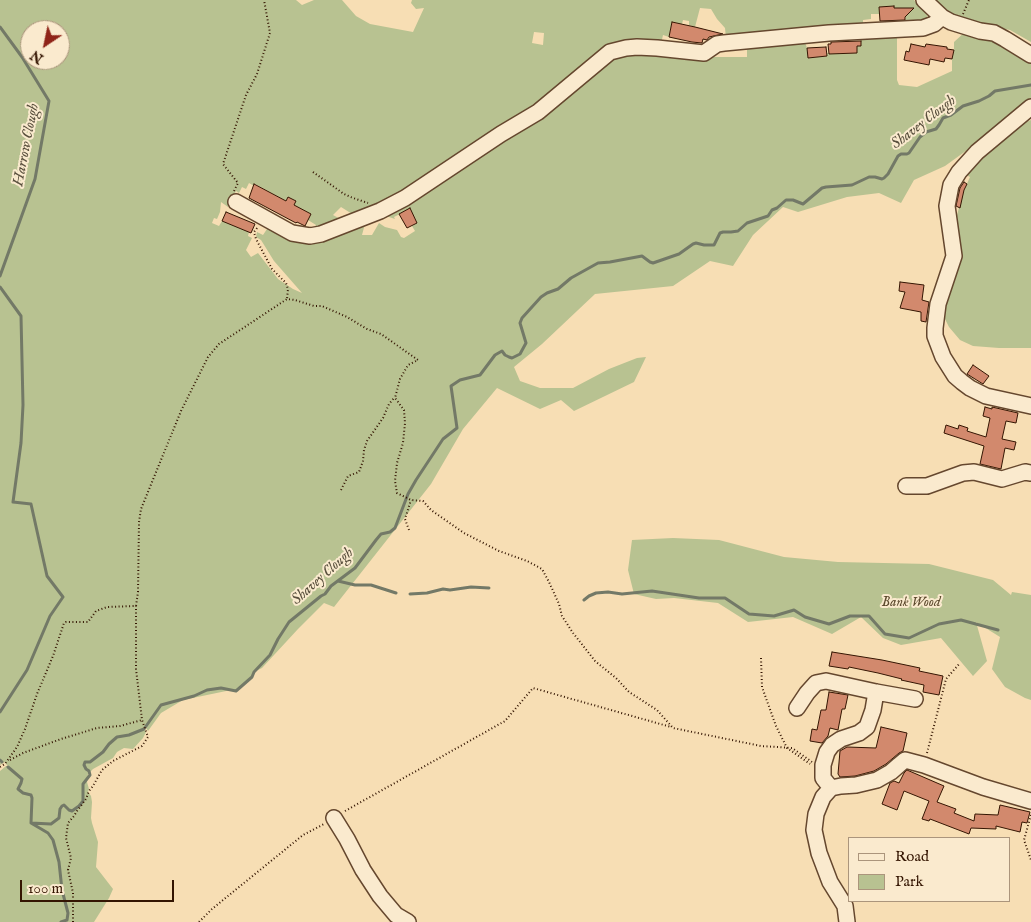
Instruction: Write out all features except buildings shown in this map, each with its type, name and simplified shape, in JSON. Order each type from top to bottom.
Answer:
[{"type":"street","points":[[924,0],[942,17],[959,25],[994,33],[1031,55]]},
{"type":"street","points":[[236,202],[292,233],[310,236],[321,234],[380,211],[405,198],[501,134],[538,112],[610,52],[637,47],[704,53],[717,44],[724,43],[829,33],[922,28],[934,24],[942,17]]},
{"type":"street","points":[[1031,107],[976,152],[959,172],[952,185],[947,206],[954,256],[938,304],[935,328],[943,357],[955,376],[962,382],[986,396],[1031,406]]},
{"type":"street","points":[[906,486],[927,486],[963,473],[974,472],[1002,479],[1025,472],[1031,473]]},
{"type":"street","points":[[798,708],[806,693],[816,683],[826,681],[915,699]]},
{"type":"street","points":[[831,788],[823,778],[823,765],[827,752],[832,745],[841,739],[859,733],[867,727],[876,692]]},
{"type":"street","points":[[847,922],[845,906],[830,882],[819,853],[814,830],[816,814],[823,797],[831,788],[878,780],[905,760],[983,787],[1031,801]]},
{"type":"street","points":[[334,818],[380,896],[396,915],[408,922]]},
{"type":"path","points":[[236,202],[232,193],[238,183],[223,164],[246,95],[258,74],[270,33],[264,0]]},
{"type":"path","points":[[314,172],[344,194],[368,203],[380,211]]},
{"type":"path","points":[[263,217],[254,232],[256,239],[272,269],[286,283],[288,289],[287,299]]},
{"type":"path","points":[[72,922],[73,893],[68,870],[71,858],[66,838],[68,823],[86,799],[102,770],[112,761],[142,746],[148,737],[142,720],[136,669],[136,606],[141,509],[181,411],[208,358],[219,344],[287,299],[314,306],[322,306],[347,317],[367,329],[381,334],[418,360],[408,365],[400,379],[395,398],[389,404],[383,418],[367,441],[359,472],[348,476],[341,490]]},
{"type":"path","points":[[395,398],[404,410],[405,423],[403,443],[397,463],[395,481],[397,493],[411,500],[423,500],[431,510],[464,533],[542,569],[550,582],[562,616],[595,661],[616,678],[629,692],[658,710],[673,728]]},
{"type":"path","points":[[409,530],[404,519],[411,500]]},
{"type":"path","points":[[8,761],[25,729],[64,623],[88,622],[96,611],[107,607],[136,606]]},
{"type":"path","points":[[761,658],[762,687],[776,726],[787,748]]},
{"type":"path","points":[[924,765],[946,679],[960,664]]},
{"type":"path","points":[[199,922],[212,909],[303,835],[505,721],[533,688],[673,728],[761,746],[787,748],[823,772]]},
{"type":"path","points":[[0,767],[23,753],[38,747],[97,728],[120,726],[142,720]]},
{"type":"path","points":[[1031,815],[1024,840],[1031,860]]},
{"type":"green space","points":[[0,0],[296,0],[302,5],[314,0],[342,0],[356,16],[370,24],[413,32],[424,8],[416,9],[411,3],[412,0],[914,0],[927,15],[928,23],[906,25],[905,12],[899,12],[899,8],[894,8],[893,6],[879,7],[879,14],[871,14],[871,19],[863,20],[863,27],[764,34],[763,32],[757,35],[726,38],[725,28],[711,9],[700,8],[695,27],[689,25],[689,21],[683,20],[682,24],[672,22],[669,37],[663,35],[661,44],[639,42],[609,51],[526,117],[392,203],[357,217],[341,207],[333,215],[344,221],[318,232],[312,232],[316,225],[308,220],[311,214],[294,205],[296,201],[288,197],[286,201],[255,184],[254,186],[249,183],[246,189],[242,187],[239,193],[236,191],[228,207],[221,202],[217,219],[214,218],[212,223],[219,226],[222,221],[249,232],[248,236],[252,238],[246,250],[251,257],[258,253],[278,279],[302,293],[274,261],[261,240],[256,237],[257,232],[263,235],[271,225],[297,239],[313,239],[326,236],[366,220],[362,235],[372,235],[379,223],[385,227],[397,230],[401,237],[404,238],[415,231],[412,226],[417,223],[410,209],[394,217],[395,219],[383,215],[534,117],[607,58],[627,51],[638,50],[704,57],[747,57],[747,43],[804,39],[808,58],[827,56],[827,53],[857,53],[857,46],[861,46],[861,36],[897,34],[897,80],[899,85],[917,87],[952,71],[954,42],[966,31],[1024,48],[1011,38],[1031,49],[1031,104],[945,166],[914,180],[901,203],[879,193],[847,197],[798,212],[783,207],[753,235],[733,266],[710,261],[673,286],[595,294],[542,344],[514,367],[520,381],[540,388],[573,388],[609,369],[637,358],[646,357],[634,382],[574,411],[561,400],[540,409],[497,388],[463,429],[431,484],[334,607],[324,603],[262,668],[254,672],[252,677],[236,691],[231,690],[183,700],[161,713],[148,731],[144,726],[146,732],[133,749],[124,748],[117,752],[113,758],[93,769],[88,774],[88,792],[92,802],[91,818],[98,842],[96,867],[113,889],[94,922],[0,922],[0,771],[8,766],[4,762],[0,765]],"holes":[[[534,32],[544,33],[543,45],[532,43]]]},
{"type":"green space","points":[[935,0],[1031,0],[1031,42],[1010,30],[954,16]]},
{"type":"green space","points":[[1031,120],[1031,348],[973,346],[960,340],[949,327],[942,313],[960,263],[961,255],[955,222],[964,190],[970,177],[963,173],[1021,124]]},
{"type":"green space","name":"Bank Wood","points":[[673,538],[719,540],[784,557],[838,562],[929,564],[993,580],[1011,595],[1012,592],[1031,595],[1031,700],[1005,687],[992,669],[1000,637],[976,622],[987,661],[973,676],[941,638],[901,645],[883,638],[861,617],[832,634],[793,617],[748,622],[718,603],[674,598],[656,599],[634,594],[628,570],[632,540]]},
{"type":"waterway","name":"Harrow Clough","points":[[0,27],[22,57],[49,101],[35,179],[0,276]]},
{"type":"waterway","name":"Shavey Clough","points":[[31,823],[51,824],[59,818],[62,806],[64,805],[72,811],[79,806],[83,801],[83,784],[90,775],[84,765],[85,762],[90,762],[103,752],[117,737],[144,729],[161,705],[194,696],[207,690],[221,688],[236,691],[252,677],[254,672],[270,655],[289,622],[355,568],[381,534],[390,532],[395,528],[408,494],[416,480],[443,439],[457,428],[451,386],[460,380],[480,375],[495,355],[502,351],[505,355],[512,358],[520,354],[526,343],[520,323],[522,318],[541,297],[558,289],[571,278],[598,263],[642,256],[653,263],[679,254],[696,243],[714,245],[720,233],[738,231],[747,223],[768,216],[772,210],[786,200],[793,200],[803,204],[822,188],[852,185],[869,177],[882,179],[888,174],[898,156],[909,153],[920,137],[926,132],[936,129],[943,118],[951,115],[963,106],[989,96],[995,91],[1031,85]]},
{"type":"waterway","name":"Harrow Clough","points":[[0,287],[21,316],[23,405],[21,443],[13,502],[31,504],[47,576],[63,597],[50,616],[27,670],[0,712]]},
{"type":"waterway","points":[[338,581],[355,585],[371,585],[396,593]]},
{"type":"waterway","points":[[410,594],[427,593],[443,589],[489,588]]},
{"type":"waterway","points":[[584,600],[596,593],[622,594],[652,591],[699,598],[725,598],[749,614],[774,616],[794,610],[805,617],[829,624],[850,616],[869,616],[885,634],[909,638],[939,624],[961,620],[998,630]]},
{"type":"waterway","points":[[8,767],[22,779],[18,789],[23,793],[31,795],[31,823],[48,833],[53,840],[68,913],[67,920],[61,922]]}]
